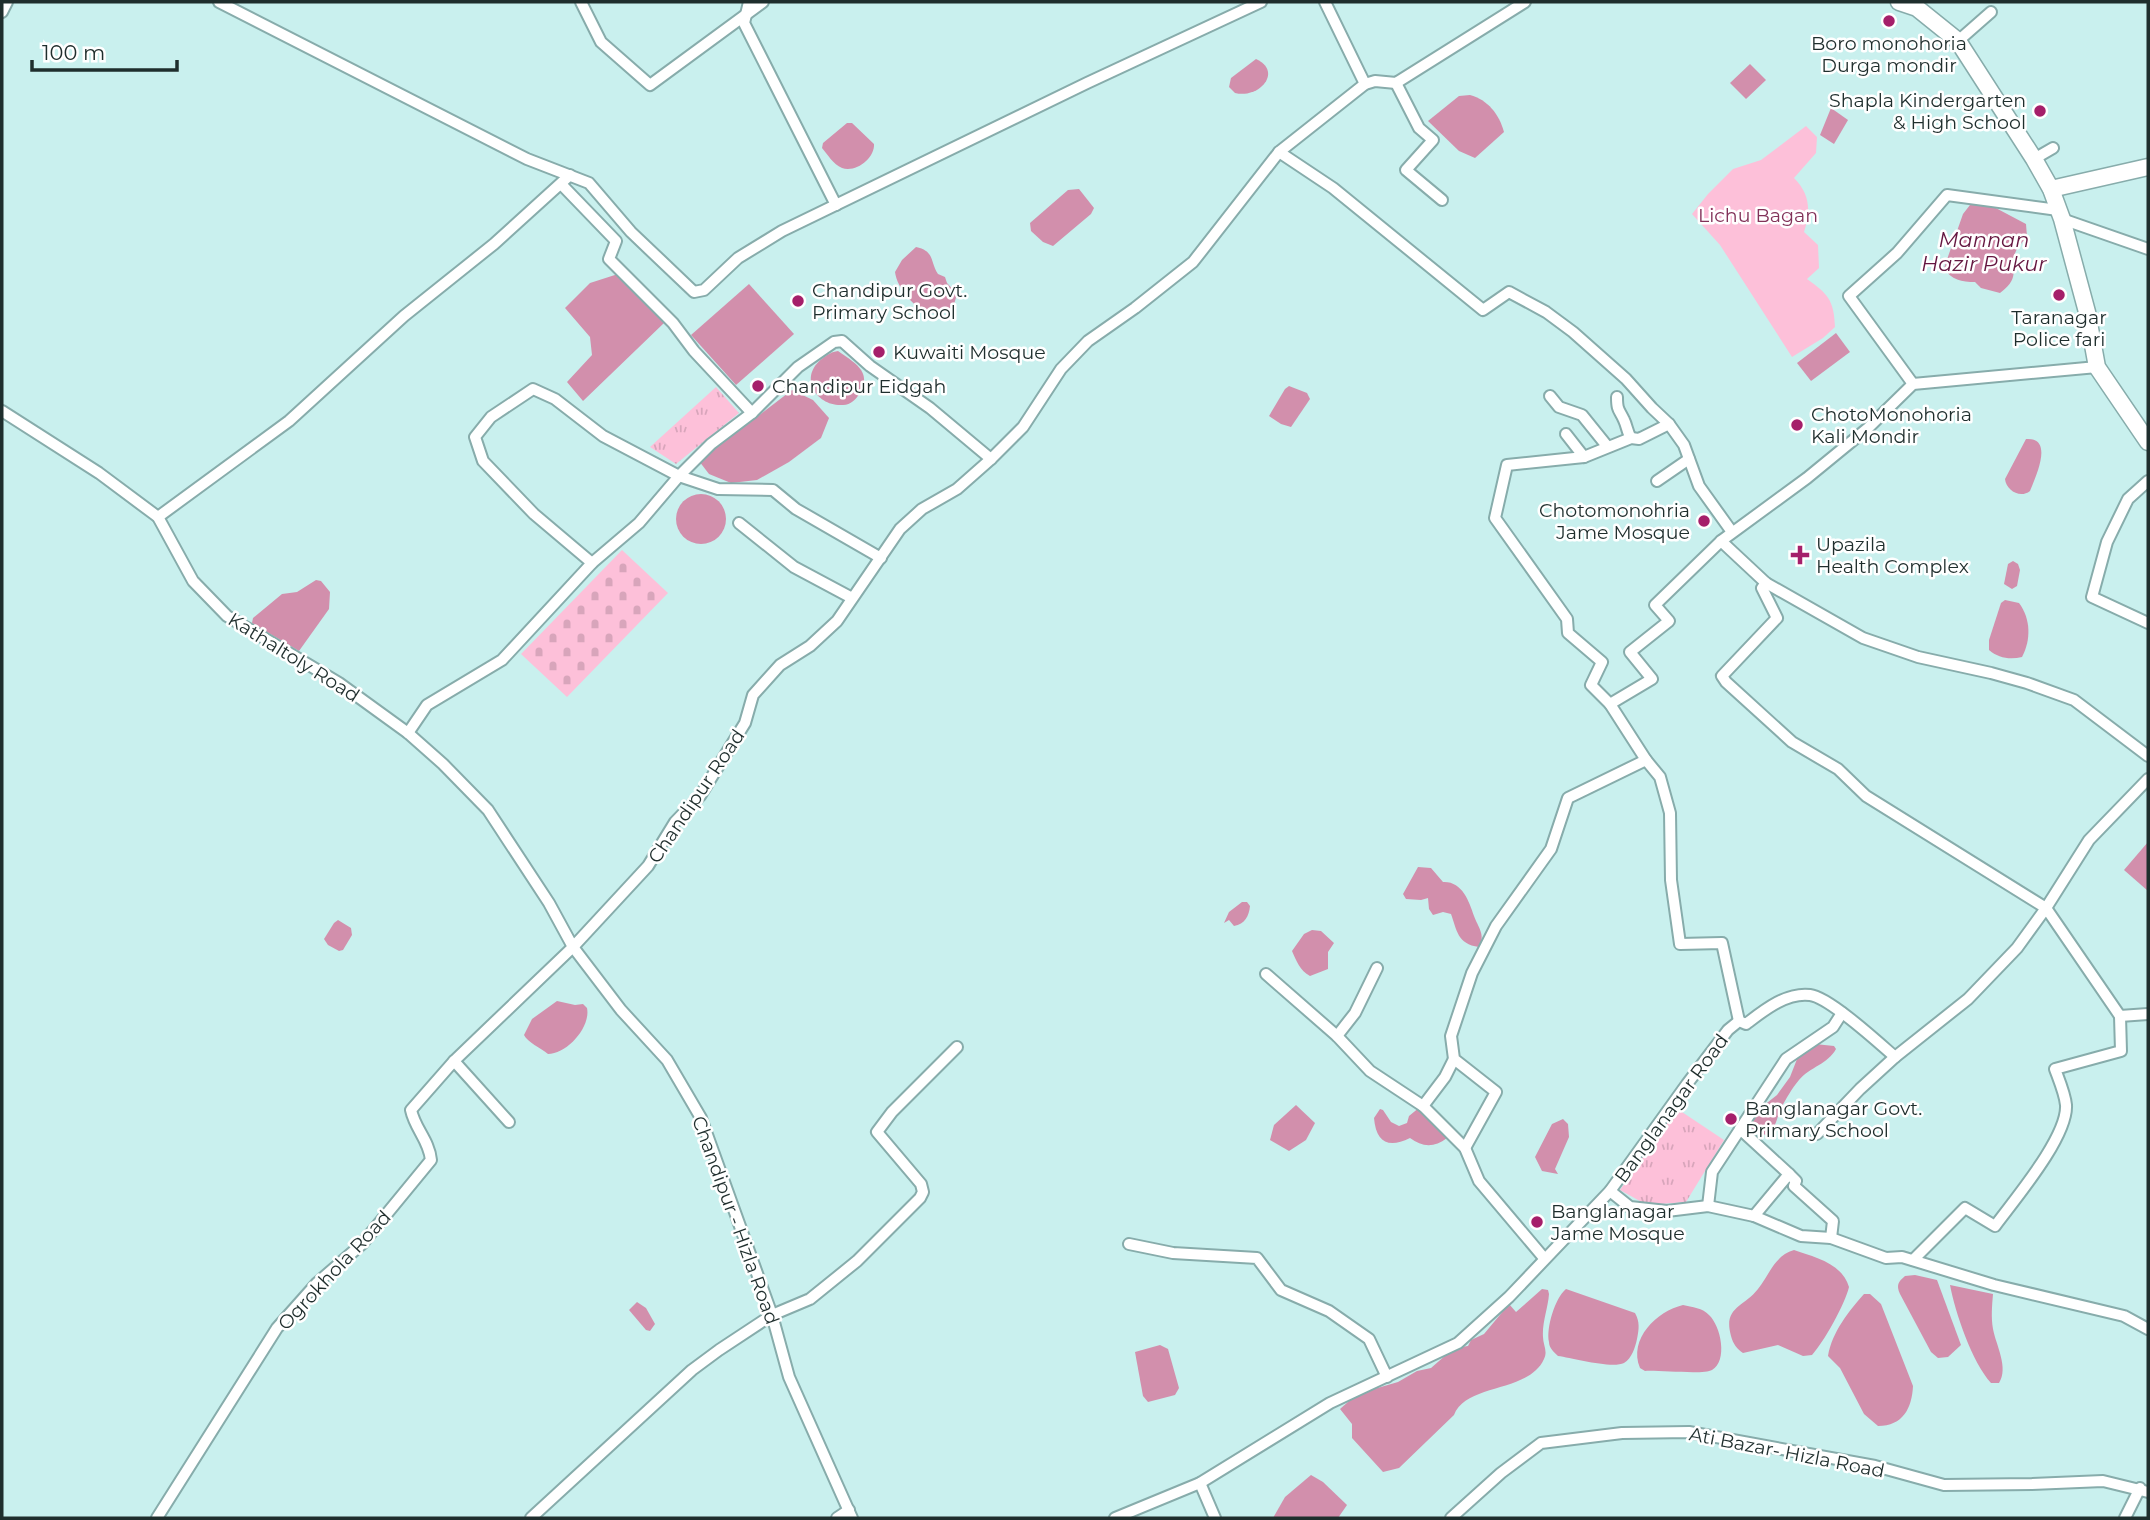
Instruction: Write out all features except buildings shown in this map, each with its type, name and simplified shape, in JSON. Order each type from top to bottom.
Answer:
[{"type":"main road","points":[[1899,2],[1919,5],[1958,41],[2034,159],[2060,215],[2087,312],[2096,364],[2148,442]]},
{"type":"main road","points":[[2050,189],[2148,167]]},
{"type":"street","points":[[2,12],[7,2]]},
{"type":"street","points":[[219,2],[527,159],[589,183],[631,232],[694,292],[704,290],[738,258],[760,244],[836,205],[1261,2]]},
{"type":"street","points":[[581,2],[601,42],[650,85],[763,2]]},
{"type":"street","points":[[749,2],[744,23],[836,205]]},
{"type":"street","points":[[1325,2],[1365,84],[1375,80],[1396,83],[1525,2]]},
{"type":"street","points":[[1958,41],[1991,12]]},
{"type":"street","points":[[1396,83],[1419,128],[1433,140],[1406,170],[1442,200]]},
{"type":"street","name":"Chandipur Road","points":[[573,947],[648,866],[675,822],[700,796],[745,723],[753,695],[780,665],[810,646],[837,621],[900,529],[922,509],[957,489],[991,459],[1023,427],[1061,369],[1088,341],[1193,262],[1279,152],[1365,84]]},
{"type":"street","points":[[2034,159],[2053,148]]},
{"type":"street","points":[[1279,152],[1333,188],[1483,310],[1509,292],[1546,312],[1602,356],[1669,424],[1684,445],[1699,486],[1732,532]]},
{"type":"street","points":[[158,517],[289,421],[404,316],[494,244],[570,175]]},
{"type":"street","points":[[561,184],[615,242],[609,259],[673,323],[694,351],[752,413]]},
{"type":"street","points":[[1913,384],[1849,296],[1897,253],[1947,195],[2060,215],[2148,248]]},
{"type":"street","points":[[408,733],[426,705],[502,660],[592,563],[639,523],[711,444],[752,413],[798,367],[834,342],[842,341],[870,366],[930,408],[991,459]]},
{"type":"street","points":[[1610,704],[1652,679],[1630,652],[1669,621],[1655,605],[1721,541],[1817,470],[1868,428],[1913,384],[2096,364]]},
{"type":"street","points":[[592,563],[534,514],[483,461],[475,437],[491,417],[534,388],[555,399],[603,436],[679,476],[718,489],[773,491],[796,509],[881,558]]},
{"type":"street","points":[[1550,396],[1559,407],[1582,415],[1607,446]]},
{"type":"street","points":[[1617,397],[1617,411],[1625,420],[1630,438]]},
{"type":"street","name":"Kathaltoly Road","points":[[2,411],[99,473],[158,517],[193,581],[227,616],[339,683],[408,733],[443,764],[488,810],[549,903],[573,947]]},
{"type":"street","points":[[1669,424],[1639,439],[1630,438],[1584,457],[1507,465],[1495,518],[1567,619],[1568,633],[1602,662],[1591,685],[1610,704],[1660,777],[1670,813],[1671,880],[1680,944],[1722,943],[1739,1021]]},
{"type":"street","points":[[1566,434],[1584,457]]},
{"type":"street","points":[[1657,481],[1689,459]]},
{"type":"street","points":[[2148,481],[2128,499],[2107,542],[2092,597],[2148,623]]},
{"type":"street","points":[[739,523],[794,567],[852,598]]},
{"type":"street","points":[[1721,541],[1766,583],[1863,638],[1918,657],[2003,676],[2074,700],[2148,756]]},
{"type":"street","points":[[1766,583],[1762,588],[1776,618],[1722,676],[1726,682],[1792,742],[1838,769],[1866,796],[2046,908],[2120,1016],[2121,1051],[2055,1069],[2066,1105],[2064,1122],[2034,1173],[1995,1226],[1965,1208],[1913,1260]]},
{"type":"street","points":[[1423,1106],[1445,1077],[1454,1059],[1451,1036],[1472,973],[1496,926],[1551,849],[1568,797],[1646,760]]},
{"type":"street","points":[[1818,1134],[1860,1089],[1895,1057],[1968,999],[2017,948],[2089,840],[2148,779]]},
{"type":"street","name":"Ogrokhola Road","points":[[157,1518],[277,1328],[317,1283],[362,1244],[431,1160],[430,1146],[414,1123],[411,1110],[454,1061],[573,947]]},
{"type":"street","name":"Chandipur - Hizla Road","points":[[573,947],[621,1010],[667,1060],[701,1118],[772,1315],[789,1377],[850,1514]]},
{"type":"street","points":[[1337,1036],[1355,1013],[1377,968]]},
{"type":"street","points":[[1265,974],[1337,1036],[1370,1071],[1423,1106],[1465,1148],[1479,1181],[1544,1258]]},
{"type":"street","name":"Banglanagar Road","points":[[1200,1483],[1330,1403],[1458,1343],[1509,1297],[1610,1191],[1711,1052],[1728,1030],[1739,1021],[1746,1024],[1768,1007],[1790,997],[1811,995],[1842,1013],[1895,1057]]},
{"type":"street","points":[[1708,1206],[1712,1172],[1786,1059],[1833,1027],[1842,1013]]},
{"type":"street","points":[[2120,1016],[2148,1014]]},
{"type":"street","points":[[531,1518],[692,1370],[772,1315],[810,1299],[857,1261],[920,1198],[922,1184],[877,1132],[892,1112],[957,1046]]},
{"type":"street","points":[[1454,1059],[1496,1093],[1465,1148]]},
{"type":"street","points":[[454,1061],[509,1122]]},
{"type":"street","points":[[1740,1129],[1796,1181],[1794,1186],[1833,1221],[1830,1238]]},
{"type":"street","points":[[1754,1216],[1789,1174]]},
{"type":"street","points":[[1610,1191],[1630,1207],[1667,1212],[1708,1206],[1754,1216],[1801,1236],[1830,1238],[1886,1258],[1902,1257],[1994,1285],[2124,1316],[2148,1329]]},
{"type":"street","points":[[1129,1244],[1173,1253],[1257,1258],[1281,1290],[1329,1311],[1369,1339],[1387,1377]]},
{"type":"street","name":"Ati Bazar- Hizla Road","points":[[1451,1518],[1501,1473],[1541,1443],[1622,1433],[1689,1432],[1875,1466],[1944,1485],[2103,1480],[2144,1490]]},
{"type":"street","points":[[1115,1518],[1200,1483],[1215,1518]]},
{"type":"street","points":[[2125,1518],[2144,1490]]},
{"type":"street","points":[[837,1518],[850,1514]]},
{"type":"green space","name":"Lichu Bagan","points":[[1806,126],[1817,137],[1816,153],[1794,178],[1808,203],[1804,232],[1818,245],[1819,268],[1807,279],[1828,298],[1835,327],[1823,338],[1792,357],[1720,245],[1692,214],[1733,169],[1761,160]]},
{"type":"green space","points":[[716,387],[739,413],[676,464],[650,447]]},
{"type":"green space","points":[[622,550],[668,593],[567,697],[521,654]]},
{"type":"green space","points":[[1676,1108],[1724,1140],[1686,1202],[1647,1205],[1620,1190]]},
{"type":"water","points":[[1256,59],[1268,70],[1265,83],[1253,92],[1235,93],[1229,87],[1231,78]]},
{"type":"water","points":[[1750,64],[1766,80],[1746,99],[1730,83]]},
{"type":"water","points":[[1470,95],[1482,100],[1492,109],[1504,132],[1475,158],[1459,151],[1428,121],[1459,96]]},
{"type":"water","points":[[1831,108],[1848,120],[1834,144],[1820,135]]},
{"type":"water","points":[[847,123],[852,123],[874,144],[864,163],[847,169],[836,164],[822,148],[823,143]]},
{"type":"water","points":[[1079,189],[1094,208],[1091,214],[1053,246],[1043,242],[1031,231],[1030,223],[1068,190]]},
{"type":"water","name":"Mannan Hazir Pukur","points":[[1979,203],[1984,207],[1992,206],[2026,224],[2027,237],[2016,251],[2013,277],[2000,293],[1981,288],[1975,282],[1957,279],[1944,268],[1963,214],[1970,205]]},
{"type":"water","points":[[916,247],[929,254],[938,274],[945,277],[957,294],[953,308],[931,313],[925,311],[903,291],[895,272],[902,260]]},
{"type":"water","points":[[618,274],[664,323],[583,401],[567,382],[592,355],[590,337],[565,308],[590,283]]},
{"type":"water","points":[[749,284],[794,334],[736,385],[691,335]]},
{"type":"water","points":[[1836,333],[1850,352],[1811,381],[1797,363]]},
{"type":"water","points":[[838,351],[860,368],[864,379],[858,395],[846,405],[825,401],[818,396],[811,382],[815,366],[829,354]]},
{"type":"water","points":[[1289,386],[1307,393],[1310,399],[1291,427],[1269,416]]},
{"type":"water","points":[[792,390],[813,400],[829,418],[821,438],[789,462],[757,480],[731,483],[709,474],[699,461]]},
{"type":"water","points":[[2026,439],[2040,444],[2041,459],[2030,491],[2018,494],[2008,487],[2005,479]]},
{"type":"water","points":[[701,494],[718,502],[726,519],[718,536],[701,544],[684,536],[676,519],[684,502]]},
{"type":"water","points":[[2013,561],[2018,564],[2020,570],[2017,586],[2012,589],[2004,584],[2008,564]]},
{"type":"water","points":[[316,580],[321,581],[330,592],[329,609],[299,651],[252,623],[253,618],[282,594],[297,592]]},
{"type":"water","points":[[2005,600],[2019,603],[2026,616],[2028,637],[2022,657],[2004,658],[1989,650],[1989,640],[2001,603]]},
{"type":"water","points":[[2148,842],[2148,891],[2124,870]]},
{"type":"water","points":[[1418,867],[1431,868],[1443,882],[1455,885],[1464,893],[1481,931],[1479,947],[1462,939],[1451,914],[1443,912],[1433,915],[1429,909],[1428,898],[1406,899],[1403,894]]},
{"type":"water","points":[[1242,902],[1247,902],[1250,906],[1246,919],[1234,926],[1229,920],[1224,923],[1229,912]]},
{"type":"water","points":[[338,920],[351,928],[352,935],[343,950],[339,951],[328,945],[324,939]]},
{"type":"water","points":[[1312,930],[1321,931],[1334,943],[1328,952],[1328,969],[1310,976],[1301,968],[1292,951],[1304,934]]},
{"type":"water","points":[[557,1001],[583,1004],[587,1008],[587,1015],[581,1031],[570,1044],[548,1054],[524,1035],[532,1019]]},
{"type":"water","points":[[1815,1044],[1834,1046],[1836,1049],[1796,1083],[1770,1132],[1766,1135],[1756,1132],[1749,1126],[1749,1122],[1758,1110],[1777,1095],[1790,1077],[1799,1054]]},
{"type":"water","points":[[1296,1105],[1315,1123],[1306,1140],[1289,1151],[1270,1140],[1274,1125]]},
{"type":"water","points":[[1420,1107],[1447,1134],[1447,1138],[1428,1145],[1410,1138],[1389,1143],[1380,1138],[1374,1118],[1380,1109],[1391,1122],[1399,1126],[1407,1123],[1409,1116]]},
{"type":"water","points":[[1563,1119],[1568,1124],[1569,1137],[1555,1169],[1558,1174],[1542,1171],[1535,1157],[1552,1124]]},
{"type":"water","points":[[1794,1250],[1826,1262],[1845,1279],[1849,1287],[1839,1313],[1812,1355],[1803,1356],[1778,1345],[1743,1353],[1731,1336],[1729,1326],[1732,1313],[1758,1289],[1777,1261]]},
{"type":"water","points":[[1915,1275],[1937,1280],[1961,1345],[1948,1357],[1938,1358],[1931,1352],[1900,1294],[1898,1286],[1901,1280],[1905,1276]]},
{"type":"water","points":[[1950,1285],[1993,1294],[1992,1325],[2003,1370],[1999,1383],[1991,1383],[1977,1363],[1960,1322]]},
{"type":"water","points":[[1542,1289],[1548,1290],[1549,1294],[1543,1332],[1546,1353],[1536,1370],[1525,1378],[1471,1398],[1399,1468],[1383,1472],[1352,1438],[1352,1424],[1340,1409],[1357,1394],[1398,1382],[1417,1371],[1431,1368],[1454,1348],[1468,1346],[1471,1340],[1484,1334],[1509,1304],[1516,1312]]},
{"type":"water","points":[[1566,1289],[1635,1313],[1638,1335],[1627,1361],[1618,1365],[1602,1364],[1558,1356],[1552,1350],[1548,1336],[1550,1321],[1558,1299]]},
{"type":"water","points":[[1864,1294],[1870,1294],[1881,1304],[1913,1386],[1911,1402],[1904,1414],[1894,1423],[1887,1425],[1878,1426],[1864,1414],[1840,1368],[1828,1356],[1837,1330]]},
{"type":"water","points":[[637,1302],[646,1308],[655,1324],[650,1331],[646,1330],[629,1310]]},
{"type":"water","points":[[1683,1305],[1704,1311],[1717,1327],[1721,1352],[1717,1366],[1712,1370],[1700,1372],[1645,1371],[1640,1368],[1638,1347],[1647,1328],[1664,1313]]},
{"type":"water","points":[[1160,1345],[1168,1349],[1179,1388],[1175,1395],[1148,1402],[1143,1396],[1135,1352]]},
{"type":"water","points":[[1311,1475],[1323,1482],[1347,1505],[1338,1518],[1273,1518],[1285,1497]]},
{"type":"place","name":"Boro monohoria Durga mondir","points":[[1889,21]]},
{"type":"place","name":"Shapla Kindergarten & High School","points":[[2040,111]]},
{"type":"place","name":"Taranagar Police fari","points":[[2059,295]]},
{"type":"place","name":"Chandipur Govt. Primary School","points":[[798,301]]},
{"type":"place","name":"Kuwaiti Mosque","points":[[879,352]]},
{"type":"place","name":"Chandipur Eidgah","points":[[758,386]]},
{"type":"place","name":"ChotoMonohoria Kali Mondir","points":[[1797,425]]},
{"type":"place","name":"Chotomonohria Jame Mosque","points":[[1704,521]]},
{"type":"place","name":"Upazila Health Complex","points":[[1800,555]]},
{"type":"place","name":"Banglanagar Govt. Primary School","points":[[1731,1119]]},
{"type":"place","name":"Banglanagar Jame Mosque","points":[[1537,1222]]}]
